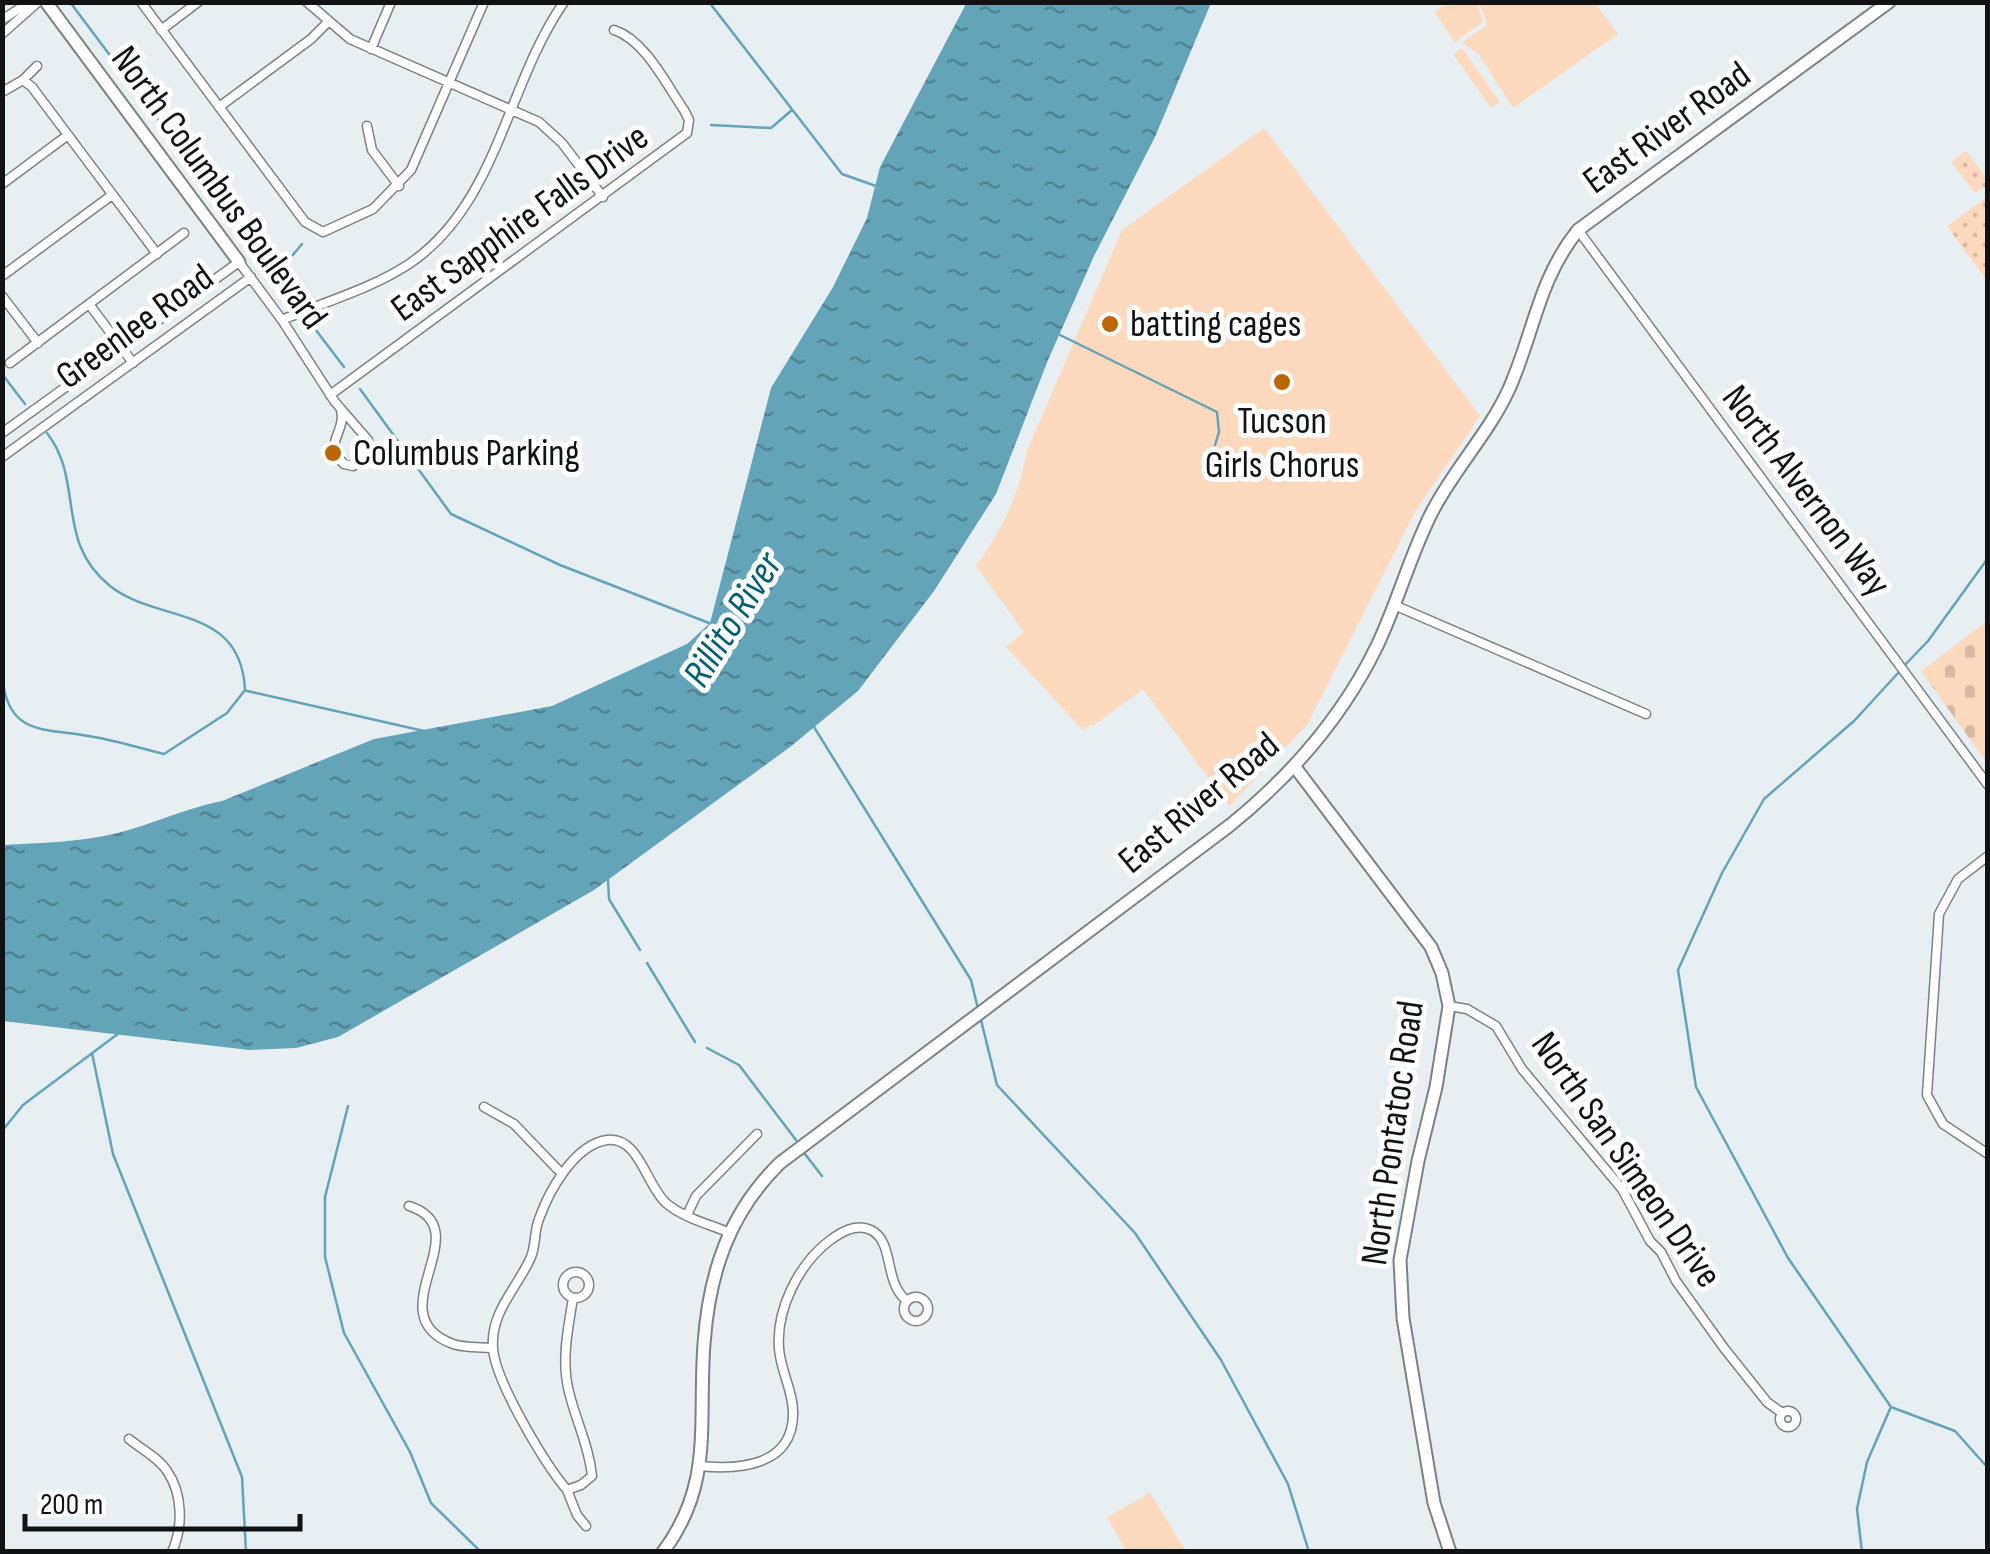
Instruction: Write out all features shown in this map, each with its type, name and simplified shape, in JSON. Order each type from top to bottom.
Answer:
[{"type":"street","points":[[2,20],[29,2]]},
{"type":"street","points":[[2,34],[38,2]]},
{"type":"street","name":"North Columbus Boulevard","points":[[46,2],[251,277],[330,395],[370,444],[367,457],[354,466],[344,464],[334,452],[334,442],[343,424],[341,410]]},
{"type":"street","points":[[141,2],[306,222],[318,231],[333,229],[365,214],[399,186],[421,153],[484,2]]},
{"type":"street","points":[[161,30],[198,2]]},
{"type":"street","points":[[306,2],[327,23],[372,49],[511,108],[555,135],[602,197]]},
{"type":"street","points":[[372,49],[391,2]]},
{"type":"street","points":[[282,320],[382,279],[430,247],[452,225],[476,188],[540,39],[564,2]]},
{"type":"street","name":"East River Road","points":[[663,1552],[684,1521],[700,1466],[707,1315],[728,1232],[749,1196],[780,1163],[1270,794],[1339,713],[1370,660],[1430,515],[1508,389],[1557,256],[1578,230],[1889,2]]},
{"type":"street","points":[[219,107],[312,39],[327,23]]},
{"type":"street","name":"East Sapphire Falls Drive","points":[[330,395],[677,143],[689,127],[684,110],[639,47],[614,30]]},
{"type":"street","points":[[2,92],[37,66]]},
{"type":"street","points":[[23,80],[157,254]]},
{"type":"street","points":[[367,126],[372,150],[399,186]]},
{"type":"street","points":[[2,184],[68,135]]},
{"type":"street","points":[[2,276],[112,194]]},
{"type":"street","name":"North Alvernon Way","points":[[1578,230],[1988,785]]},
{"type":"street","points":[[10,363],[184,233]]},
{"type":"street","name":"Greenlee Road","points":[[2,433],[239,262]]},
{"type":"street","name":"Greenlee Road","points":[[2,457],[251,277]]},
{"type":"street","points":[[2,296],[38,342]]},
{"type":"street","points":[[89,304],[133,363]]},
{"type":"street","points":[[1394,604],[1646,714]]},
{"type":"street","name":"North Pontatoc Road","points":[[1295,767],[1431,946],[1442,974],[1448,1006],[1436,1087],[1400,1260],[1403,1318],[1434,1503],[1450,1552]]},
{"type":"street","points":[[1988,856],[1958,879],[1939,914],[1927,1095],[1943,1124],[1988,1154]]},
{"type":"street","name":"North San Simeon Drive","points":[[1448,1006],[1467,1009],[1496,1026],[1522,1069],[1622,1189],[1650,1241],[1724,1348],[1767,1402],[1782,1414]]},
{"type":"street","points":[[484,1107],[514,1124],[562,1174]]},
{"type":"street","points":[[687,1215],[696,1196],[758,1134]]},
{"type":"street","points":[[586,1526],[576,1515],[566,1490],[506,1388],[492,1348],[497,1319],[531,1256],[538,1221],[562,1174],[589,1147],[606,1140],[623,1142],[632,1150],[654,1190],[669,1206],[728,1232]]},
{"type":"street","points":[[409,1206],[424,1211],[437,1238],[421,1292],[424,1316],[436,1335],[455,1345],[492,1348]]},
{"type":"street","points":[[700,1466],[748,1467],[762,1462],[784,1442],[794,1412],[778,1346],[785,1305],[801,1272],[820,1248],[846,1230],[861,1227],[875,1232],[884,1244],[893,1286],[908,1301]]},
{"type":"street","points":[[566,1490],[592,1476],[589,1448],[568,1390],[565,1344],[573,1298]]},
{"type":"street","points":[[129,1439],[166,1470],[177,1492],[180,1516],[172,1552]]},
{"type":"green space","points":[[1449,2],[1477,3],[1483,22],[1455,42],[1434,12]]},
{"type":"green space","points":[[1479,3],[1600,3],[1597,6],[1618,34],[1513,108],[1479,55],[1462,42],[1487,25]]},
{"type":"green space","points":[[1462,48],[1500,102],[1491,108],[1453,54]]},
{"type":"green space","points":[[1264,128],[1480,416],[1416,510],[1307,725],[1229,806],[1143,689],[1083,730],[1006,647],[1024,632],[976,566],[1008,512],[1027,451],[1122,230]]},
{"type":"green space","points":[[1966,151],[1987,179],[1987,186],[1975,193],[1951,162]]},
{"type":"green space","points":[[1987,197],[1988,280],[1987,281],[1947,226]]},
{"type":"green space","points":[[1987,621],[1987,763],[1921,671]]},
{"type":"green space","points":[[1150,1493],[1186,1551],[1126,1551],[1107,1517]]},
{"type":"water","name":"Rillito River","points":[[967,2],[1211,3],[1155,137],[1094,256],[1048,360],[996,494],[934,591],[858,691],[790,747],[594,890],[338,1037],[296,1048],[249,1050],[3,1021],[3,845],[118,833],[222,801],[374,739],[552,706],[687,644],[710,623],[771,388],[833,287],[867,218],[880,167]]},
{"type":"waterway","points":[[70,2],[291,297]]},
{"type":"waterway","points":[[709,2],[842,174],[876,186]]},
{"type":"waterway","points":[[711,125],[771,128],[792,110]]},
{"type":"waterway","points":[[275,276],[302,244]]},
{"type":"waterway","points":[[312,325],[344,367]]},
{"type":"waterway","points":[[1056,333],[1217,412],[1219,432],[1215,445]]},
{"type":"waterway","points":[[2,374],[25,404]]},
{"type":"waterway","name":"Rillito River","points":[[360,389],[451,514],[560,565],[709,623]]},
{"type":"waterway","points":[[2,676],[12,711],[33,726],[164,754],[227,713],[245,690],[240,662],[229,643],[213,629],[129,598],[93,569],[75,531],[65,471],[47,433]]},
{"type":"waterway","points":[[1904,666],[1928,641],[1988,558]]},
{"type":"waterway","points":[[1899,672],[1854,721],[1764,799],[1722,873],[1678,970],[1696,1087],[1788,1258],[1891,1407],[1955,1431],[1988,1468]]},
{"type":"waterway","points":[[247,691],[424,731]]},
{"type":"waterway","points":[[814,727],[971,980],[978,1009]]},
{"type":"waterway","points":[[608,880],[609,899],[640,950]]},
{"type":"waterway","points":[[647,963],[695,1042]]},
{"type":"waterway","points":[[980,1016],[997,1085],[1135,1233],[1221,1360],[1288,1484],[1309,1552]]},
{"type":"waterway","points":[[2,1131],[23,1105],[119,1033]]},
{"type":"waterway","points":[[707,1048],[739,1065],[796,1140]]},
{"type":"waterway","points":[[92,1053],[113,1154],[242,1477],[246,1552]]},
{"type":"waterway","points":[[348,1106],[325,1197],[325,1257],[344,1333],[410,1452],[431,1503],[481,1552]]},
{"type":"waterway","points":[[805,1154],[822,1176]]},
{"type":"waterway","points":[[1862,1552],[1857,1509],[1867,1462],[1890,1409]]},
{"type":"place","name":"batting cages","points":[[1110,324]]},
{"type":"place","name":"Tucson Girls Chorus","points":[[1282,382]]},
{"type":"place","name":"Columbus Parking","points":[[333,453]]}]
